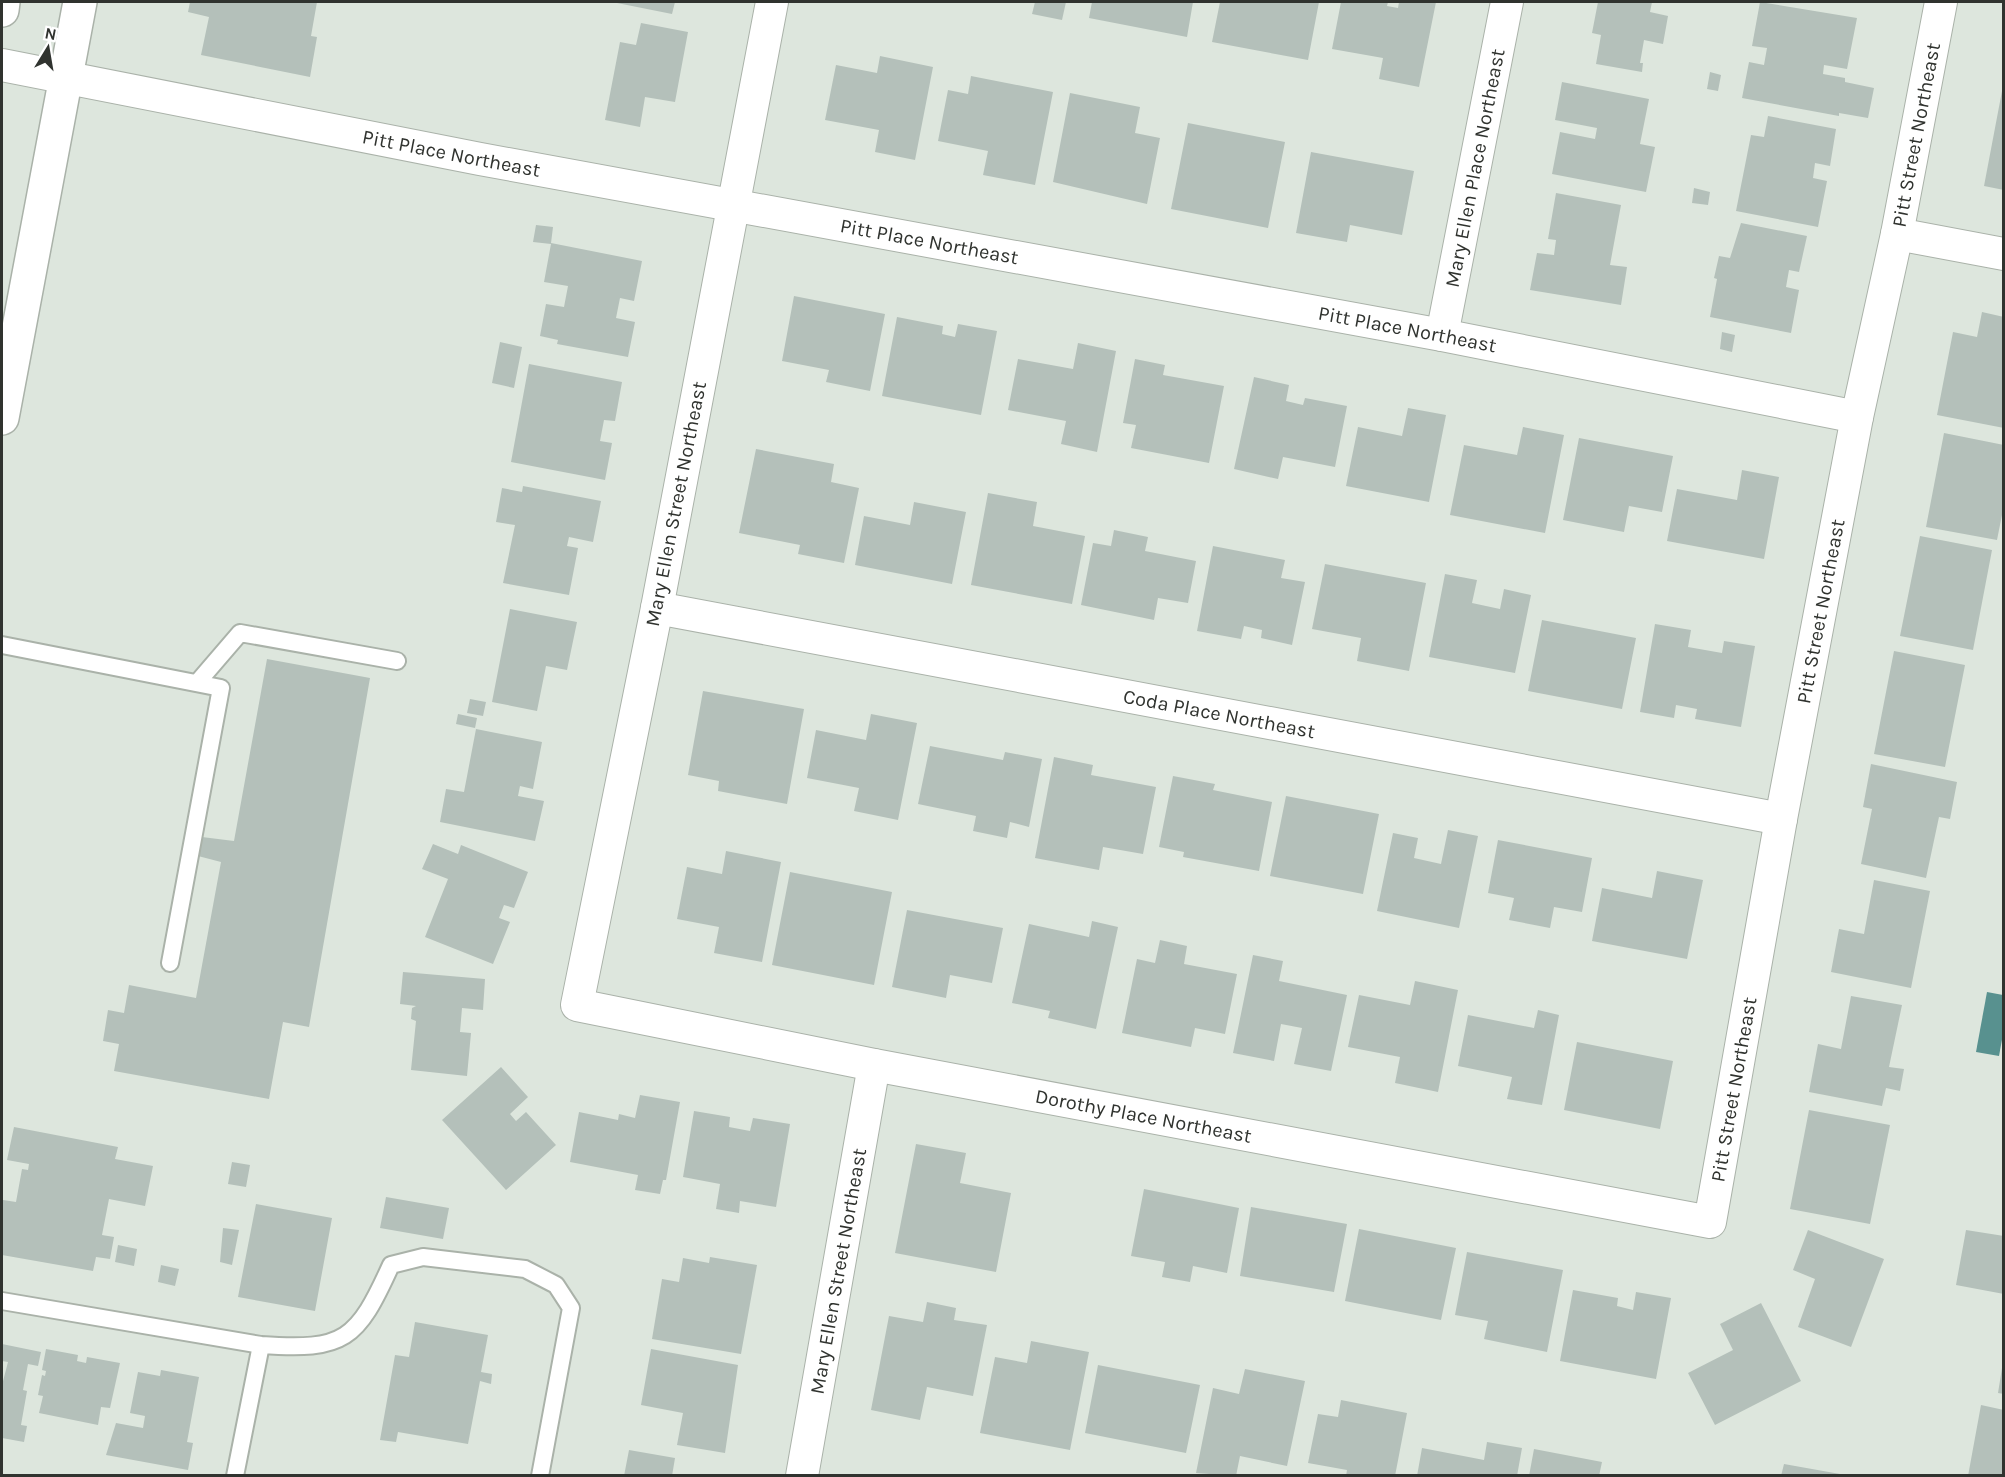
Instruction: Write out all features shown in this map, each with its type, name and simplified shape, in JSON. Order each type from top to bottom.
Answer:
[{"type":"main road","points":[[2,10],[3,2]]},
{"type":"main road","points":[[2,418],[80,2]]},
{"type":"street","name":"Mary Ellen Street Northeast","points":[[576,1005],[657,608],[772,2]]},
{"type":"street","name":"Mary Ellen Place Northeast","points":[[1442,335],[1507,2]]},
{"type":"street","name":"Pitt Street Northeast","points":[[1710,1222],[1781,819],[1857,417],[1897,234],[1941,2]]},
{"type":"street","name":"Pitt Place Northeast","points":[[2,65],[733,206],[1442,335],[1857,417]]},
{"type":"street","points":[[1897,234],[2004,254]]},
{"type":"street","name":"Coda Place Northeast","points":[[657,608],[1781,819]]},
{"type":"street","name":"Dorothy Place Northeast","points":[[576,1005],[873,1065],[1710,1222]]},
{"type":"street","name":"Mary Ellen Street Northeast","points":[[802,1476],[873,1065]]},
{"type":"lane","points":[[197,683],[240,633],[397,661]]},
{"type":"lane","points":[[2,645],[221,687],[170,963]]},
{"type":"lane","points":[[2,1301],[261,1345],[301,1348],[335,1342],[361,1324],[391,1265],[423,1257],[525,1269],[556,1285],[571,1308],[540,1476]]},
{"type":"lane","points":[[235,1476],[261,1345]]},
{"type":"water","points":[[1987,992],[2003,995],[2003,1034],[1999,1056],[1976,1052]]},
{"type":"building","points":[[190,2],[317,2],[311,36],[317,37],[310,77],[201,55],[209,17],[188,12]]},
{"type":"building","points":[[612,2],[675,2],[672,14]]},
{"type":"building","points":[[1035,2],[1066,2],[1062,20],[1032,14]]},
{"type":"building","points":[[1092,2],[1193,2],[1187,37],[1089,18]]},
{"type":"building","points":[[1220,2],[1319,2],[1308,60],[1212,42]]},
{"type":"building","points":[[1341,2],[1388,2],[1387,6],[1398,8],[1399,2],[1436,2],[1419,87],[1379,79],[1383,58],[1332,49]]},
{"type":"building","points":[[1598,2],[1652,2],[1650,12],[1668,16],[1663,44],[1644,40],[1640,63],[1643,63],[1642,72],[1596,64],[1601,35],[1592,33]]},
{"type":"building","points":[[1760,2],[1857,18],[1847,69],[1824,65],[1823,74],[1845,78],[1845,82],[1874,88],[1868,118],[1839,113],[1839,116],[1742,98],[1749,62],[1764,65],[1767,48],[1752,46]]},
{"type":"building","points":[[641,23],[688,32],[675,102],[645,97],[640,127],[605,120],[620,42],[636,45]]},
{"type":"building","points":[[880,56],[933,67],[915,160],[875,152],[879,130],[825,120],[836,65],[877,73]]},
{"type":"building","points":[[1710,72],[1721,75],[1718,91],[1707,89]]},
{"type":"building","points":[[971,76],[1053,92],[1035,185],[983,175],[988,151],[938,141],[948,90],[968,94]]},
{"type":"building","points":[[1562,82],[1649,99],[1640,144],[1655,147],[1646,192],[1552,174],[1560,132],[1595,139],[1597,128],[1555,120]]},
{"type":"building","points":[[2002,91],[2004,91],[2004,190],[1984,186]]},
{"type":"building","points":[[1070,93],[1140,107],[1135,133],[1160,138],[1147,204],[1053,182]]},
{"type":"building","points":[[1768,116],[1836,129],[1830,166],[1815,163],[1813,178],[1827,181],[1818,227],[1736,211],[1751,135],[1764,137]]},
{"type":"building","points":[[1188,123],[1285,142],[1268,228],[1171,209]]},
{"type":"building","points":[[1311,152],[1414,171],[1402,235],[1350,225],[1347,242],[1296,233]]},
{"type":"building","points":[[1694,188],[1710,192],[1708,205],[1692,203]]},
{"type":"building","points":[[1556,193],[1621,205],[1610,265],[1627,267],[1621,305],[1530,290],[1537,253],[1554,255],[1556,240],[1548,239]]},
{"type":"building","points":[[1741,223],[1807,236],[1799,272],[1789,270],[1786,287],[1799,290],[1791,333],[1710,317],[1719,256],[1730,258]]},
{"type":"building","points":[[536,225],[553,227],[551,243],[642,261],[634,301],[620,298],[616,318],[635,322],[628,357],[557,344],[558,340],[540,336],[546,304],[564,307],[568,286],[544,282],[551,244],[533,242]]},
{"type":"building","points":[[794,296],[885,314],[870,391],[826,382],[829,370],[782,361]]},
{"type":"building","points":[[1982,312],[2004,317],[2004,428],[1937,415],[1953,332],[1977,337]]},
{"type":"building","points":[[897,317],[943,326],[942,334],[955,337],[958,324],[997,331],[981,415],[882,396]]},
{"type":"building","points":[[1722,332],[1735,335],[1732,352],[1720,349]]},
{"type":"building","points":[[500,342],[522,347],[514,388],[492,383]]},
{"type":"building","points":[[1078,343],[1116,351],[1097,452],[1061,444],[1066,421],[1008,410],[1018,359],[1073,369]]},
{"type":"building","points":[[1135,359],[1165,365],[1163,375],[1224,386],[1209,463],[1131,448],[1136,425],[1123,423]]},
{"type":"building","points":[[529,364],[622,382],[615,421],[604,420],[600,441],[612,443],[605,480],[511,462]]},
{"type":"building","points":[[1254,377],[1289,385],[1286,401],[1303,405],[1305,398],[1347,406],[1335,467],[1283,457],[1278,479],[1234,469]]},
{"type":"building","points":[[1408,408],[1446,415],[1429,502],[1346,486],[1358,427],[1402,436]]},
{"type":"building","points":[[1523,427],[1564,435],[1545,533],[1450,515],[1464,445],[1517,455]]},
{"type":"building","points":[[1944,433],[2004,445],[2004,505],[1997,540],[1926,527]]},
{"type":"building","points":[[1579,438],[1673,456],[1662,512],[1629,506],[1624,532],[1563,520]]},
{"type":"building","points":[[756,449],[834,464],[831,482],[859,488],[844,563],[798,554],[800,545],[739,533]]},
{"type":"building","points":[[1742,470],[1779,477],[1764,559],[1667,541],[1677,489],[1737,500]]},
{"type":"building","points":[[523,486],[601,501],[593,542],[569,537],[567,546],[578,548],[569,595],[503,583],[515,525],[496,522],[502,488],[522,492]]},
{"type":"building","points":[[988,493],[1037,502],[1033,526],[1085,536],[1072,604],[971,585]]},
{"type":"building","points":[[914,502],[966,512],[952,584],[855,565],[864,516],[910,525]]},
{"type":"building","points":[[1114,530],[1148,537],[1145,551],[1196,561],[1188,603],[1158,598],[1154,620],[1081,605],[1093,543],[1111,546]]},
{"type":"building","points":[[1920,536],[1992,550],[1973,650],[1900,636]]},
{"type":"building","points":[[1213,546],[1285,560],[1281,578],[1305,582],[1292,645],[1261,638],[1262,630],[1244,626],[1241,639],[1197,631]]},
{"type":"building","points":[[1325,564],[1426,583],[1409,671],[1357,661],[1361,638],[1312,629]]},
{"type":"building","points":[[1445,574],[1477,580],[1472,603],[1500,609],[1504,589],[1531,595],[1515,673],[1429,657]]},
{"type":"building","points":[[510,609],[577,622],[567,670],[546,666],[537,711],[492,702]]},
{"type":"building","points":[[1542,620],[1636,638],[1622,709],[1528,691]]},
{"type":"building","points":[[1655,624],[1691,630],[1688,647],[1722,653],[1724,641],[1755,646],[1741,727],[1695,719],[1697,709],[1676,705],[1674,718],[1640,712]]},
{"type":"building","points":[[1894,651],[1965,665],[1945,767],[1874,754]]},
{"type":"building","points":[[267,659],[370,678],[309,1027],[283,1022],[269,1099],[114,1071],[119,1044],[103,1041],[108,1010],[124,1013],[129,985],[196,998],[221,862],[198,856],[202,837],[234,841]]},
{"type":"building","points":[[703,691],[804,709],[787,804],[718,791],[719,781],[688,775]]},
{"type":"building","points":[[470,699],[486,702],[483,716],[467,713]]},
{"type":"building","points":[[458,714],[477,718],[475,728],[456,724]]},
{"type":"building","points":[[871,714],[917,723],[898,820],[854,811],[859,788],[807,778],[816,730],[866,740]]},
{"type":"building","points":[[476,729],[542,742],[533,789],[520,786],[518,796],[544,801],[535,841],[440,822],[446,789],[464,792]]},
{"type":"building","points":[[930,746],[1003,760],[1005,752],[1042,759],[1029,827],[1010,822],[1007,838],[973,831],[976,816],[918,804]]},
{"type":"building","points":[[1054,757],[1093,765],[1091,775],[1156,787],[1143,854],[1103,847],[1099,870],[1035,858]]},
{"type":"building","points":[[1871,764],[1957,782],[1950,819],[1939,817],[1926,878],[1861,864],[1872,809],[1863,807]]},
{"type":"building","points":[[1173,776],[1215,784],[1213,790],[1272,802],[1259,871],[1183,857],[1184,852],[1159,847]]},
{"type":"building","points":[[1286,796],[1379,814],[1363,894],[1270,876]]},
{"type":"building","points":[[1448,830],[1478,836],[1459,928],[1377,911],[1393,833],[1418,838],[1414,858],[1441,864]]},
{"type":"building","points":[[1498,840],[1592,858],[1582,912],[1554,907],[1550,928],[1509,920],[1514,898],[1488,893]]},
{"type":"building","points":[[433,844],[458,854],[461,845],[528,872],[514,908],[504,905],[499,918],[510,922],[493,964],[425,937],[448,879],[422,869]]},
{"type":"building","points":[[726,851],[781,862],[762,962],[714,953],[719,927],[677,919],[687,867],[722,874]]},
{"type":"building","points":[[1657,871],[1703,880],[1687,959],[1592,941],[1602,888],[1652,898]]},
{"type":"building","points":[[790,872],[892,892],[874,985],[772,965]]},
{"type":"building","points":[[1874,880],[1930,891],[1911,988],[1831,972],[1839,929],[1864,934]]},
{"type":"building","points":[[907,910],[1003,928],[992,983],[950,975],[946,998],[892,987]]},
{"type":"building","points":[[1092,921],[1118,927],[1096,1029],[1048,1018],[1050,1011],[1012,1003],[1029,924],[1089,937]]},
{"type":"building","points":[[1160,940],[1187,946],[1184,964],[1237,974],[1225,1034],[1195,1028],[1191,1047],[1122,1033],[1137,959],[1155,963]]},
{"type":"building","points":[[1253,955],[1283,961],[1279,981],[1347,995],[1331,1071],[1294,1064],[1302,1028],[1281,1024],[1274,1061],[1233,1053]]},
{"type":"building","points":[[403,972],[485,979],[483,1010],[462,1008],[460,1032],[471,1033],[467,1076],[411,1070],[416,1021],[411,1019],[412,1008],[416,1006],[400,1004]]},
{"type":"building","points":[[1415,981],[1458,990],[1438,1092],[1395,1083],[1400,1057],[1348,1047],[1359,995],[1410,1005]]},
{"type":"building","points":[[1851,996],[1902,1005],[1889,1067],[1904,1069],[1900,1091],[1886,1088],[1882,1106],[1809,1092],[1818,1044],[1841,1049]]},
{"type":"building","points":[[1538,1010],[1559,1015],[1542,1105],[1507,1099],[1512,1077],[1458,1066],[1468,1015],[1534,1028]]},
{"type":"building","points":[[1577,1042],[1673,1061],[1660,1129],[1564,1110]]},
{"type":"building","points":[[501,1067],[528,1097],[510,1114],[516,1121],[526,1112],[556,1145],[506,1190],[442,1120]]},
{"type":"building","points":[[640,1095],[680,1102],[666,1180],[663,1180],[660,1194],[635,1190],[638,1175],[570,1162],[579,1112],[618,1120],[619,1114],[635,1118]]},
{"type":"building","points":[[1809,1110],[1890,1125],[1870,1224],[1790,1209]]},
{"type":"building","points":[[694,1111],[730,1117],[729,1127],[750,1131],[753,1118],[790,1124],[776,1207],[740,1201],[739,1213],[716,1209],[720,1184],[683,1177]]},
{"type":"building","points":[[14,1127],[118,1147],[115,1159],[153,1166],[145,1206],[109,1199],[102,1235],[114,1237],[110,1259],[96,1257],[93,1271],[2,1255],[3,1200],[16,1202],[22,1169],[28,1170],[29,1164],[7,1160]]},
{"type":"building","points":[[916,1144],[966,1153],[960,1183],[1011,1193],[996,1272],[895,1253]]},
{"type":"building","points":[[232,1162],[250,1165],[246,1187],[228,1184]]},
{"type":"building","points":[[1144,1189],[1239,1208],[1227,1273],[1193,1266],[1190,1282],[1162,1277],[1165,1262],[1131,1256]]},
{"type":"building","points":[[386,1197],[449,1208],[443,1239],[380,1228]]},
{"type":"building","points":[[256,1204],[332,1218],[315,1311],[238,1297]]},
{"type":"building","points":[[1251,1207],[1347,1224],[1334,1292],[1240,1276]]},
{"type":"building","points":[[223,1228],[239,1230],[232,1265],[220,1262]]},
{"type":"building","points":[[1359,1229],[1456,1248],[1441,1320],[1345,1301]]},
{"type":"building","points":[[1808,1230],[1884,1259],[1851,1347],[1798,1327],[1815,1279],[1793,1270]]},
{"type":"building","points":[[1966,1230],[2004,1236],[2004,1294],[1956,1285]]},
{"type":"building","points":[[118,1245],[137,1249],[134,1266],[115,1262]]},
{"type":"building","points":[[1467,1252],[1563,1270],[1547,1352],[1484,1339],[1488,1321],[1455,1315]]},
{"type":"building","points":[[710,1257],[757,1265],[741,1354],[652,1339],[662,1279],[679,1282],[683,1258],[709,1263]]},
{"type":"building","points":[[161,1265],[179,1269],[175,1286],[158,1282]]},
{"type":"building","points":[[1573,1290],[1618,1298],[1617,1306],[1633,1310],[1636,1292],[1671,1298],[1656,1379],[1560,1361]]},
{"type":"building","points":[[927,1302],[956,1308],[954,1320],[987,1325],[973,1396],[927,1387],[920,1420],[871,1410],[889,1316],[923,1322]]},
{"type":"building","points":[[1761,1303],[1801,1381],[1715,1425],[1688,1373],[1733,1350],[1720,1324]]},
{"type":"building","points":[[415,1322],[488,1335],[481,1372],[492,1374],[491,1384],[480,1381],[468,1444],[398,1432],[396,1442],[380,1440],[395,1355],[409,1357]]},
{"type":"building","points":[[1031,1341],[1089,1352],[1070,1450],[980,1433],[995,1357],[1027,1363]]},
{"type":"building","points":[[2,1344],[41,1352],[38,1366],[28,1364],[23,1390],[27,1391],[21,1425],[27,1426],[24,1442],[2,1438],[2,1385],[8,1362],[2,1361]]},
{"type":"building","points":[[46,1349],[78,1355],[77,1361],[86,1363],[87,1357],[120,1363],[110,1408],[101,1407],[98,1425],[39,1413],[43,1396],[38,1395],[42,1375],[45,1376],[46,1371],[42,1370]]},
{"type":"building","points":[[651,1349],[738,1365],[725,1453],[677,1445],[683,1413],[641,1405]]},
{"type":"building","points":[[1098,1365],[1200,1385],[1186,1453],[1085,1433]]},
{"type":"building","points":[[2002,1368],[2004,1369],[2004,1394],[1998,1393]]},
{"type":"building","points":[[1245,1369],[1305,1381],[1287,1466],[1240,1456],[1236,1476],[1196,1473],[1213,1388],[1239,1394]]},
{"type":"building","points":[[161,1370],[199,1377],[187,1442],[193,1443],[188,1470],[106,1455],[116,1423],[143,1428],[145,1416],[130,1413],[138,1372],[160,1376]]},
{"type":"building","points":[[1341,1400],[1407,1413],[1395,1476],[1346,1476],[1347,1470],[1308,1463],[1318,1414],[1338,1417]]},
{"type":"building","points":[[1981,1405],[2004,1410],[2004,1476],[1968,1476]]},
{"type":"building","points":[[1487,1442],[1522,1448],[1517,1476],[1417,1476],[1422,1448],[1484,1460]]},
{"type":"building","points":[[1534,1449],[1602,1462],[1599,1476],[1529,1476]]},
{"type":"building","points":[[629,1450],[675,1458],[672,1476],[624,1476]]},
{"type":"building","points":[[1784,1464],[1840,1474],[1839,1476],[1781,1476]]}]
